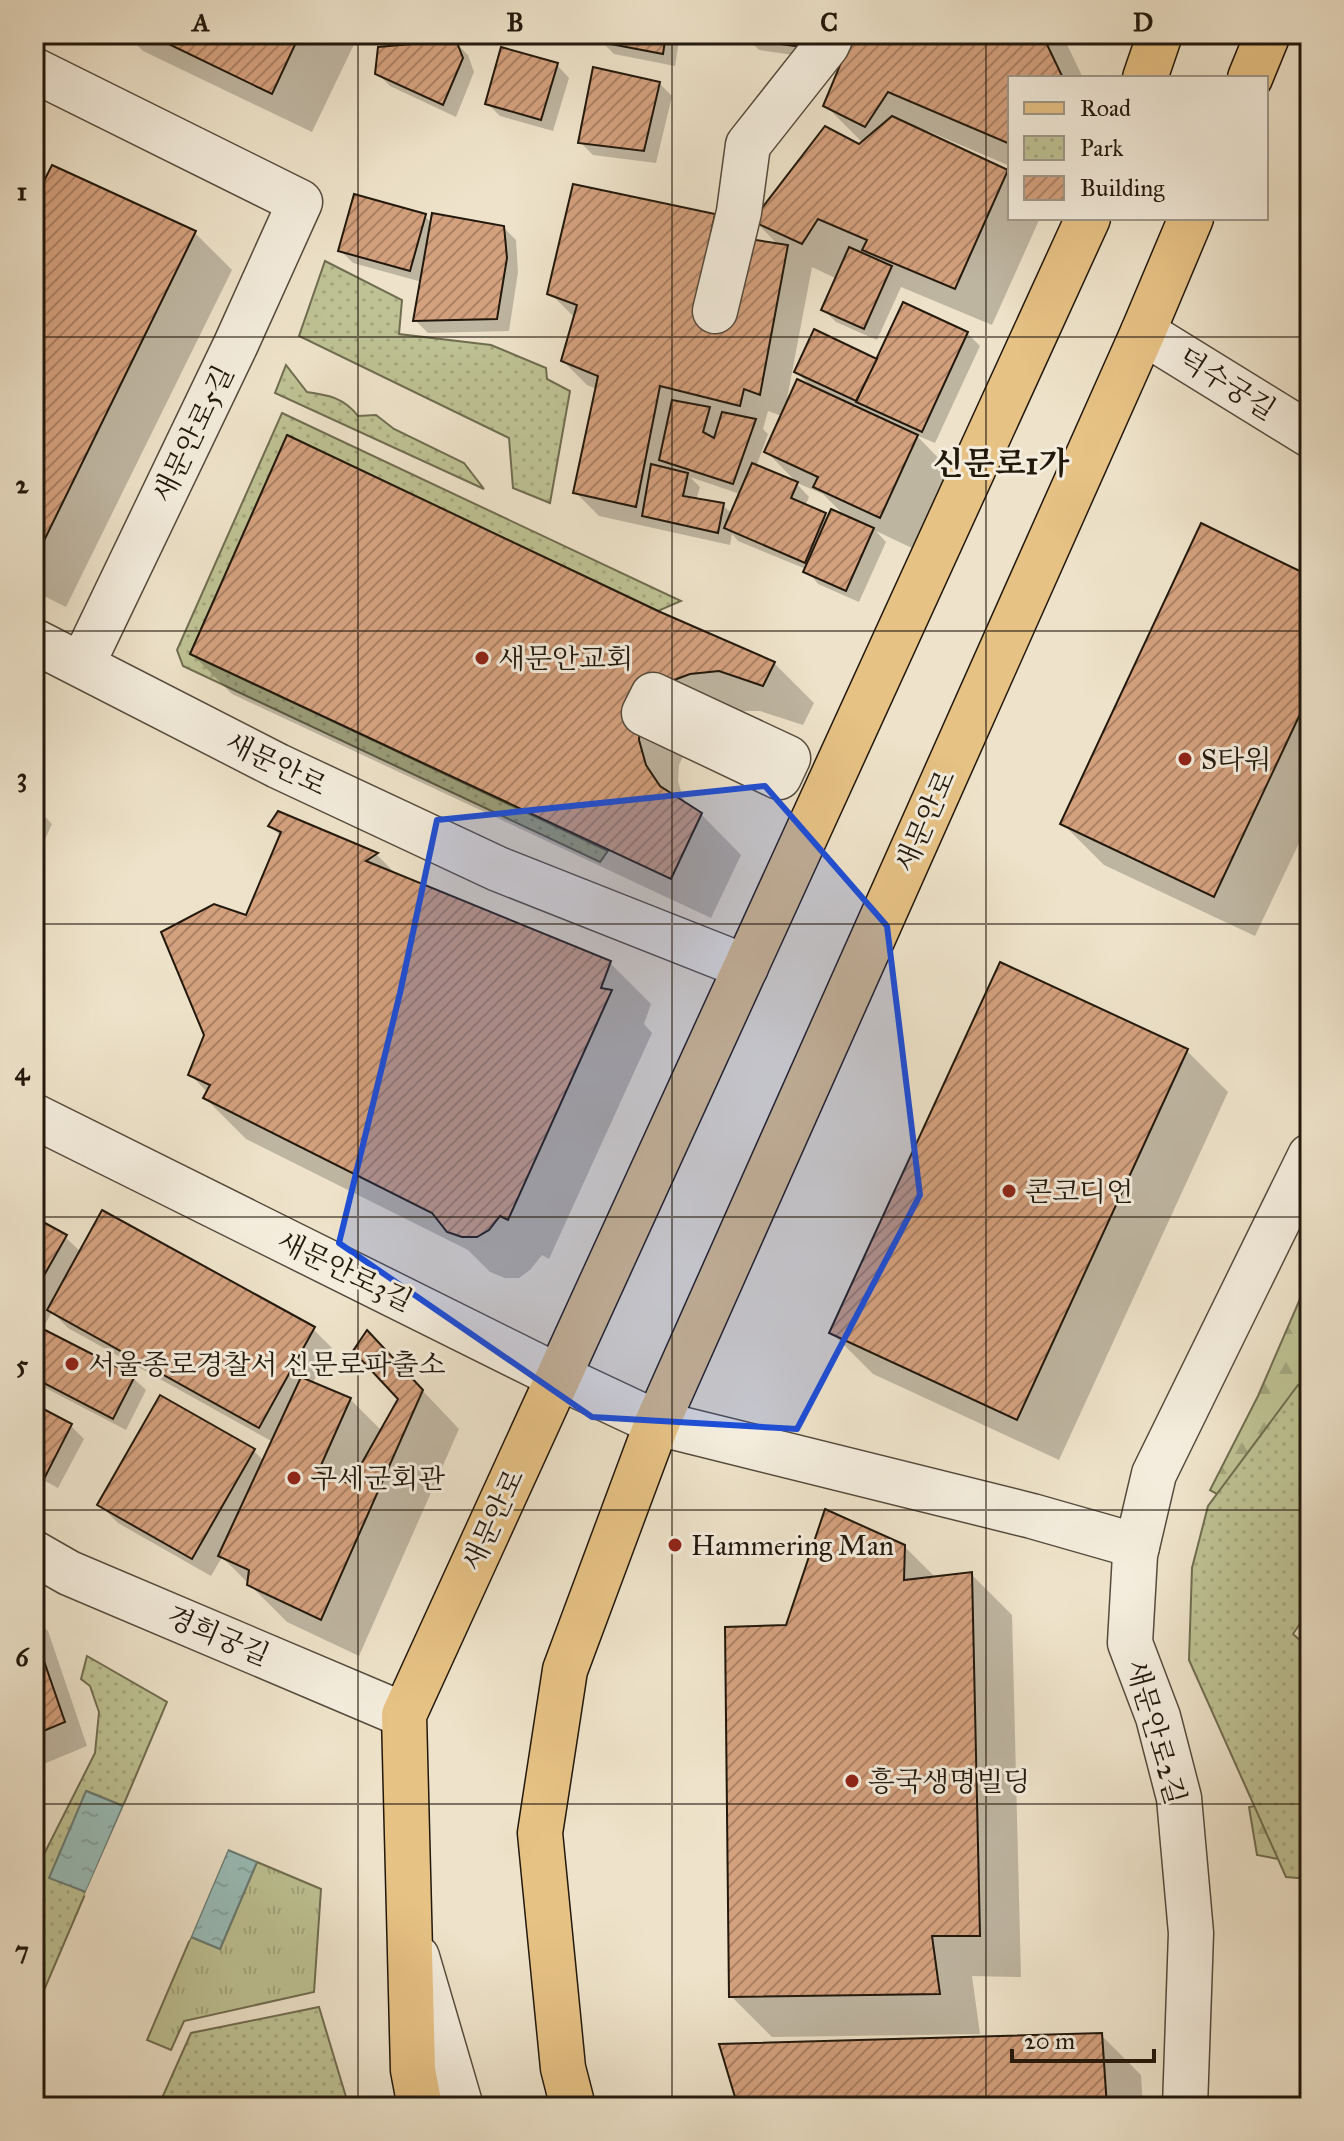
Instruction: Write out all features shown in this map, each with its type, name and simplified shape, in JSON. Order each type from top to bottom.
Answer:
[{"type":"main road","points":[[1146,76],[1160,34]]},
{"type":"main road","points":[[1251,76],[1268,34]]},
{"type":"main road","name":"새문안로","points":[[420,2107],[413,2070],[404,1715],[1087,220]]},
{"type":"main road","name":"새문안로","points":[[569,2094],[540,1833],[565,1670],[657,1423],[1190,220]]},
{"type":"street","points":[[715,311],[739,212],[748,145],[827,45],[832,34]]},
{"type":"street","name":"새문안로5길","points":[[34,70],[300,202],[230,358],[82,665]]},
{"type":"street","name":"덕수궁길","points":[[1143,332],[1310,435]]},
{"type":"street","name":"새문안로","points":[[34,641],[278,766],[498,869],[746,967]]},
{"type":"street","name":"새문안로3길","points":[[34,1116],[657,1423]]},
{"type":"street","name":"새문안로2길","points":[[1185,2107],[1191,1933],[1179,1798],[1158,1717],[1130,1643],[1137,1546],[1154,1474],[1310,1156]]},
{"type":"street","points":[[657,1423],[1032,1516],[1137,1546]]},
{"type":"street","name":"경희궁길","points":[[46,1572],[404,1715]]},
{"type":"street","points":[[410,1932],[461,2107]]},
{"type":"highlighted area","points":[[765,786],[887,926],[920,1195],[797,1429],[592,1417],[339,1243],[400,993],[437,820]]},
{"type":"green space","points":[[325,261],[402,300],[399,334],[491,345],[546,368],[547,379],[570,391],[550,503],[513,488],[509,438],[299,336]]},
{"type":"green space","points":[[286,365],[307,392],[336,398],[358,416],[376,415],[394,429],[464,463],[484,489],[275,393]]},
{"type":"green space","points":[[282,413],[681,601],[658,611],[287,435],[190,654],[608,851],[600,862],[183,666],[177,650]]},
{"type":"green space","points":[[1310,1276],[1310,1426],[1224,1498],[1210,1490],[1258,1396]]},
{"type":"green space","points":[[1298,1385],[1310,1397],[1310,1609],[1293,1634],[1310,1649],[1310,1879],[1286,1877],[1189,1660],[1192,1568],[1208,1506]]},
{"type":"green space","points":[[87,1656],[167,1702],[123,1806],[87,1791],[50,1877],[86,1892],[42,1995],[34,1991],[34,1874],[95,1753],[99,1712],[90,1686],[81,1679]]},
{"type":"green space","points":[[1275,1803],[1310,1865],[1257,1855],[1249,1807]]},
{"type":"green space","points":[[257,1862],[321,1889],[314,1992],[184,2021],[171,2050],[147,2040],[191,1937],[220,1949]]},
{"type":"green space","points":[[319,2007],[349,2107],[158,2107],[191,2033]]},
{"type":"water","points":[[86,1791],[123,1806],[86,1892],[49,1878]]},
{"type":"water","points":[[228,1850],[257,1862],[220,1949],[191,1937]]},
{"type":"pier","points":[[125,1803],[127,1808],[89,1894],[84,1896]]},
{"type":"pier","points":[[226,1847],[229,1847],[189,1941],[187,1936]]},
{"type":"building","points":[[148,34],[300,34],[272,94]]},
{"type":"building","points":[[601,34],[666,34],[663,54],[600,42]]},
{"type":"building","points":[[745,34],[810,34],[802,47],[745,39]]},
{"type":"building","points":[[853,34],[1042,34],[1062,76],[1008,76],[1008,143],[888,92],[865,127],[823,106]]},
{"type":"building","points":[[456,40],[463,58],[443,105],[375,74],[378,47]]},
{"type":"building","points":[[501,47],[558,63],[541,120],[485,104]]},
{"type":"building","points":[[593,67],[660,82],[644,151],[578,143]]},
{"type":"building","points":[[892,116],[1008,170],[955,289],[862,250],[867,240],[818,219],[802,244],[752,221],[825,126],[859,144]]},
{"type":"building","points":[[52,165],[196,231],[34,561],[34,201]]},
{"type":"building","points":[[573,184],[715,214],[711,233],[788,245],[760,395],[744,389],[740,406],[660,386],[636,507],[573,493],[598,376],[561,361],[577,305],[547,294]]},
{"type":"building","points":[[354,194],[426,214],[410,271],[338,251]]},
{"type":"building","points":[[432,213],[504,226],[507,258],[497,319],[413,321]]},
{"type":"building","points":[[849,247],[892,266],[864,329],[821,310]]},
{"type":"building","points":[[903,302],[968,332],[922,432],[856,402]]},
{"type":"building","points":[[814,329],[877,359],[856,401],[794,372]]},
{"type":"building","points":[[797,379],[918,435],[880,518],[813,487],[818,477],[764,452]]},
{"type":"building","points":[[672,400],[710,407],[703,432],[714,438],[722,412],[756,419],[733,484],[659,460]]},
{"type":"building","name":"새문안교회","points":[[287,435],[658,611],[775,662],[763,686],[719,671],[690,674],[674,680],[663,686],[640,724],[639,740],[646,765],[660,786],[702,813],[671,879],[190,654]]},
{"type":"building","points":[[752,463],[798,482],[791,498],[826,513],[805,563],[724,528]]},
{"type":"building","points":[[651,464],[688,473],[683,496],[724,503],[718,533],[642,516]]},
{"type":"building","points":[[831,509],[874,528],[846,591],[803,572]]},
{"type":"building","name":"S타워","points":[[1201,523],[1310,576],[1310,693],[1214,897],[1060,824]]},
{"type":"building","points":[[278,811],[378,853],[366,861],[611,961],[601,988],[612,990],[508,1220],[500,1216],[489,1230],[477,1237],[462,1237],[447,1232],[432,1213],[203,1098],[210,1085],[188,1075],[204,1035],[161,932],[214,904],[246,915],[281,832],[268,826]]},
{"type":"building","name":"콘코디언","points":[[1000,962],[1188,1049],[1017,1420],[829,1333]]},
{"type":"building","points":[[102,1210],[315,1327],[259,1428],[47,1310]]},
{"type":"building","points":[[34,1217],[67,1235],[34,1293]]},
{"type":"building","name":"서울종로경찰서 신문로파출소","points":[[45,1330],[135,1376],[113,1419],[34,1378],[34,1351]]},
{"type":"building","name":"구세군회관","points":[[367,1330],[423,1390],[321,1620],[247,1585],[249,1570],[218,1556],[301,1377],[351,1398],[318,1472],[350,1484],[398,1399],[353,1351]]},
{"type":"building","points":[[160,1395],[255,1449],[192,1559],[97,1505]]},
{"type":"building","points":[[34,1404],[72,1424],[45,1477],[34,1471]]},
{"type":"building","name":"흥국생명빌딩","points":[[825,1509],[905,1545],[904,1580],[972,1572],[980,1936],[932,1936],[940,1994],[729,1997],[725,1627],[786,1625]]},
{"type":"building","points":[[34,1632],[65,1722],[34,1735]]},
{"type":"building","points":[[1102,2033],[1107,2107],[738,2107],[719,2044]]},
{"type":"place","name":"새문안교회","points":[[482,658]]},
{"type":"place","name":"S타워","points":[[1185,759]]},
{"type":"place","name":"콘코디언","points":[[1009,1191]]},
{"type":"place","name":"서울종로경찰서 신문로파출소","points":[[72,1364]]},
{"type":"place","name":"구세군회관","points":[[294,1478]]},
{"type":"place","name":"Hammering Man","points":[[675,1545]]},
{"type":"place","name":"흥국생명빌딩","points":[[852,1781]]},
{"type":"district","name":"신문로1가","points":[[1001,463]]}]
